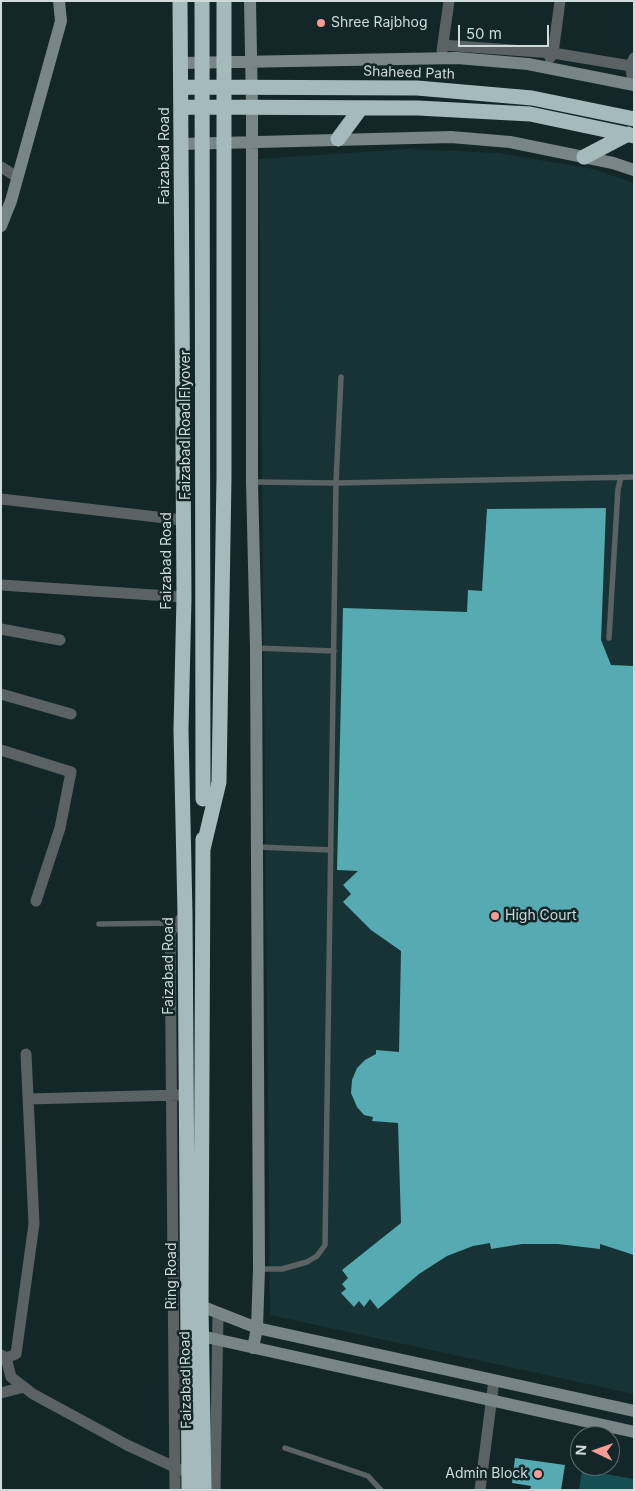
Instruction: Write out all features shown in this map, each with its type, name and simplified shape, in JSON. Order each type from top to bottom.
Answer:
[{"type":"highway","name":"Faizabad Road","points":[[180,1],[184,597],[181,730],[182,919],[179,1095],[187,1122]]},
{"type":"highway","name":"Faizabad Road Flyover","points":[[202,1],[203,849]]},
{"type":"highway","points":[[203,849],[220,782],[224,477],[224,1]]},
{"type":"highway","name":"Shaheed Path","points":[[181,87],[417,88],[532,98],[634,119]]},
{"type":"highway","points":[[181,107],[418,108],[530,114],[631,135]]},
{"type":"highway","points":[[338,139],[361,108]]},
{"type":"highway","points":[[584,158],[631,135]]},
{"type":"highway","name":"Faizabad Road","points":[[203,849],[201,1306],[204,1490]]},
{"type":"highway","name":"Ring Road","points":[[187,1122],[189,1490]]},
{"type":"street","points":[[1,226],[11,201],[61,20],[59,1]]},
{"type":"street","points":[[250,1],[259,1268],[257,1328],[254,1348]]},
{"type":"street","points":[[442,52],[449,1]]},
{"type":"street","points":[[545,67],[553,53],[560,1]]},
{"type":"street","points":[[181,63],[442,52],[553,53],[606,62],[633,62],[634,85],[545,67],[458,58],[442,52]]},
{"type":"street","points":[[581,75],[606,62]]},
{"type":"street","points":[[181,144],[451,137],[510,142],[634,170]]},
{"type":"street","points":[[1,167],[17,177]]},
{"type":"street","points":[[1,499],[183,520]]},
{"type":"street","points":[[1,585],[184,597]]},
{"type":"street","points":[[1,629],[60,640]]},
{"type":"street","points":[[1,694],[71,714]]},
{"type":"street","points":[[1,750],[71,772],[60,828],[36,901]]},
{"type":"street","points":[[26,1054],[34,1224],[16,1354],[4,1356],[11,1377],[33,1394],[127,1445],[189,1474]]},
{"type":"street","points":[[28,1099],[179,1095],[175,1490]]},
{"type":"street","points":[[201,1306],[257,1328],[634,1411]]},
{"type":"street","points":[[215,1490],[218,1313]]},
{"type":"street","points":[[202,1336],[634,1432]]},
{"type":"street","points":[[480,1490],[494,1380]]},
{"type":"street","points":[[1,1392],[24,1387]]},
{"type":"lane","points":[[259,1268],[282,1269],[307,1262],[317,1256],[325,1245],[336,482],[341,377]]},
{"type":"lane","points":[[609,638],[618,489],[622,477]]},
{"type":"lane","points":[[252,482],[634,477]]},
{"type":"lane","points":[[256,648],[334,651]]},
{"type":"lane","points":[[257,847],[331,850]]},
{"type":"lane","points":[[99,924],[182,919]]},
{"type":"lane","points":[[285,1448],[368,1476],[381,1490]]},
{"type":"shaded area","points":[[407,149],[498,153],[593,169],[634,183],[634,1394],[270,1315],[259,159]]},
{"type":"shaded area","points":[[581,1476],[617,1476],[634,1479],[634,1490],[579,1490]]},
{"type":"building","name":"High Court","points":[[606,508],[601,640],[611,665],[634,666],[634,1255],[600,1244],[600,1249],[558,1244],[522,1244],[491,1249],[490,1243],[473,1246],[447,1256],[419,1274],[378,1309],[370,1299],[364,1307],[359,1301],[354,1307],[341,1293],[346,1289],[342,1284],[348,1278],[342,1270],[401,1223],[398,1123],[372,1121],[373,1117],[364,1115],[357,1107],[351,1093],[352,1080],[357,1068],[365,1060],[376,1054],[376,1050],[399,1052],[401,951],[371,930],[343,902],[351,894],[343,885],[358,871],[337,870],[343,608],[467,612],[468,590],[482,591],[487,509]]},
{"type":"building","name":"Admin Block","points":[[515,1458],[565,1465],[561,1490],[530,1490],[531,1486],[512,1483]]},
{"type":"place","name":"Shree Rajbhog","points":[[321,23]]},
{"type":"place","name":"High Court","points":[[495,916]]},
{"type":"place","name":"Admin Block","points":[[538,1474]]}]
